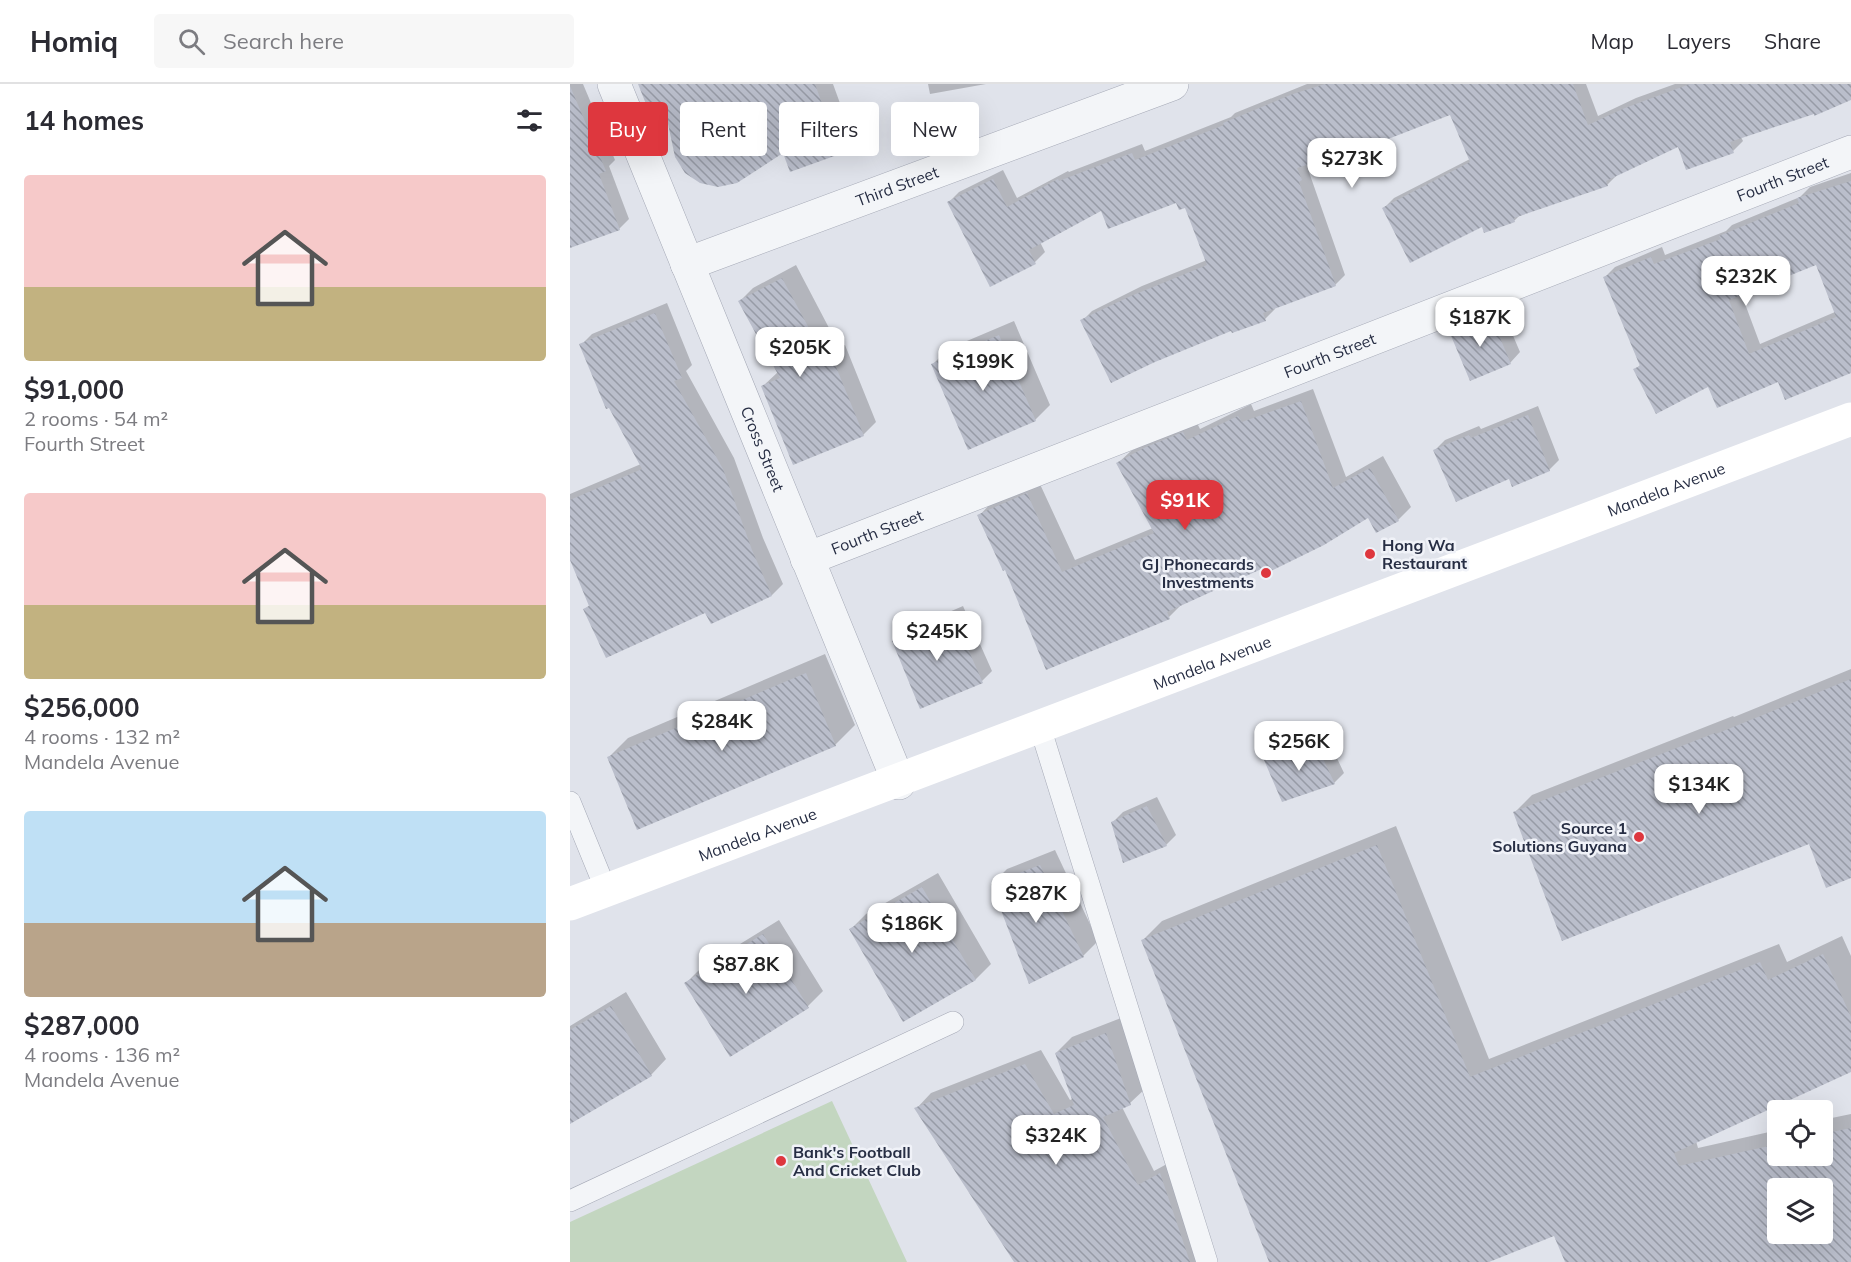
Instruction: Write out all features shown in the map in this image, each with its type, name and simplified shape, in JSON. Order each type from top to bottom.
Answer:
[{"type":"main road","name":"Mandela Avenue","points":[[570,904],[899,783],[1040,727],[1851,419]]},
{"type":"street","name":"Cross Street","points":[[614,84],[899,783]]},
{"type":"street","name":"Third Street","points":[[687,264],[1173,84]]},
{"type":"street","name":"Fourth Street","points":[[807,559],[1851,152]]},
{"type":"lane","points":[[1040,727],[1207,1262]]},
{"type":"lane","points":[[570,802],[606,890]]},
{"type":"lane","points":[[570,1201],[953,1022]]},
{"type":"green space","name":"Bank's Football And Cricket Club","points":[[832,1101],[907,1262],[570,1262],[570,1222]]},
{"type":"building","points":[[638,84],[815,84],[821,102],[779,102],[779,156],[737,183],[718,187],[700,183],[685,173],[675,157],[668,124],[668,102],[645,102]]},
{"type":"building","points":[[1325,84],[1573,84],[1588,125],[1625,108],[1690,84],[1851,84],[1851,100],[1814,116],[1814,114],[1730,142],[1734,153],[1686,170],[1678,147],[1606,181],[1608,186],[1514,218],[1515,222],[1484,233],[1482,227],[1410,263],[1382,208],[1470,162],[1450,115],[1383,141],[1297,168],[1302,180],[1299,182],[1336,286],[1263,313],[1266,321],[1232,333],[1231,331],[1111,383],[1080,320],[1207,265],[1185,208],[1179,210],[1176,203],[1108,229],[1101,211],[1029,250],[1036,264],[990,287],[947,202],[993,179],[1007,207],[1058,179],[1059,181],[1132,153],[1135,160],[1224,125],[1223,123],[1293,94]]},
{"type":"building","points":[[570,86],[588,128],[588,156],[600,156],[606,171],[599,174],[620,230],[570,248]]},
{"type":"building","points":[[784,156],[834,156],[790,172]]},
{"type":"building","points":[[1851,181],[1851,373],[1785,400],[1778,382],[1717,408],[1708,387],[1656,414],[1633,369],[1640,366],[1603,277],[1651,257],[1654,264],[1721,239],[1719,236],[1799,203],[1797,198]],"holes":[[[1816,265],[1836,317],[1749,354],[1729,300]]]},
{"type":"building","points":[[782,278],[826,360],[832,357],[864,436],[793,465],[761,386],[780,378],[738,301]]},
{"type":"building","points":[[655,313],[682,378],[674,381],[723,469],[752,550],[772,596],[711,624],[705,613],[606,658],[583,609],[589,606],[570,560],[570,500],[642,469],[609,408],[606,409],[579,344]]},
{"type":"building","points":[[1490,314],[1511,364],[1470,381],[1449,331]]},
{"type":"building","points":[[999,335],[1036,421],[968,450],[931,364]]},
{"type":"building","points":[[1301,401],[1333,488],[1370,468],[1399,521],[1376,533],[1368,518],[1324,545],[1271,571],[1268,566],[1167,612],[1170,619],[1046,670],[1005,570],[1003,571],[977,515],[1027,493],[1062,572],[1154,533],[1116,463],[1146,447],[1183,432],[1187,440],[1238,416],[1242,422]]},
{"type":"building","points":[[1528,415],[1550,471],[1512,487],[1509,479],[1456,502],[1433,450],[1469,435],[1471,438]]},
{"type":"building","points":[[953,615],[983,683],[920,709],[892,641]]},
{"type":"building","points":[[806,673],[836,746],[637,830],[607,757]]},
{"type":"building","name":"Source 1 Solutions Guyana","points":[[1851,679],[1851,878],[1826,888],[1809,844],[1562,941],[1513,812]]},
{"type":"building","points":[[1315,742],[1335,784],[1282,802],[1264,760]]},
{"type":"building","points":[[1147,806],[1167,846],[1123,863],[1111,822]]},
{"type":"building","points":[[1377,845],[1470,1077],[1760,962],[1768,980],[1823,954],[1851,1017],[1851,1072],[1790,1100],[1767,1100],[1767,1110],[1674,1153],[1679,1166],[1767,1146],[1767,1166],[1833,1166],[1833,1132],[1851,1128],[1851,1262],[1565,1262],[1554,1236],[1489,1262],[1269,1262],[1141,940]]},
{"type":"building","points":[[1040,865],[1084,957],[1029,984],[991,884]]},
{"type":"building","points":[[922,887],[976,980],[903,1022],[849,929]]},
{"type":"building","points":[[763,934],[809,1008],[730,1057],[684,983]]},
{"type":"building","points":[[611,1006],[652,1076],[570,1124],[570,1030]]},
{"type":"building","points":[[1106,1033],[1131,1105],[1103,1117],[1138,1185],[1160,1173],[1190,1262],[1014,1262],[914,1108],[1025,1064],[1054,1114],[1074,1105],[1055,1053]]},
{"type":"place","name":"Hong Wa Restaurant","points":[[1370,554]]},
{"type":"place","name":"GJ Phonecards Investments","points":[[1266,573]]},
{"type":"place","name":"Source 1 Solutions Guyana","points":[[1639,837]]},
{"type":"place","name":"Bank's Football And Cricket Club","points":[[781,1161]]}]
